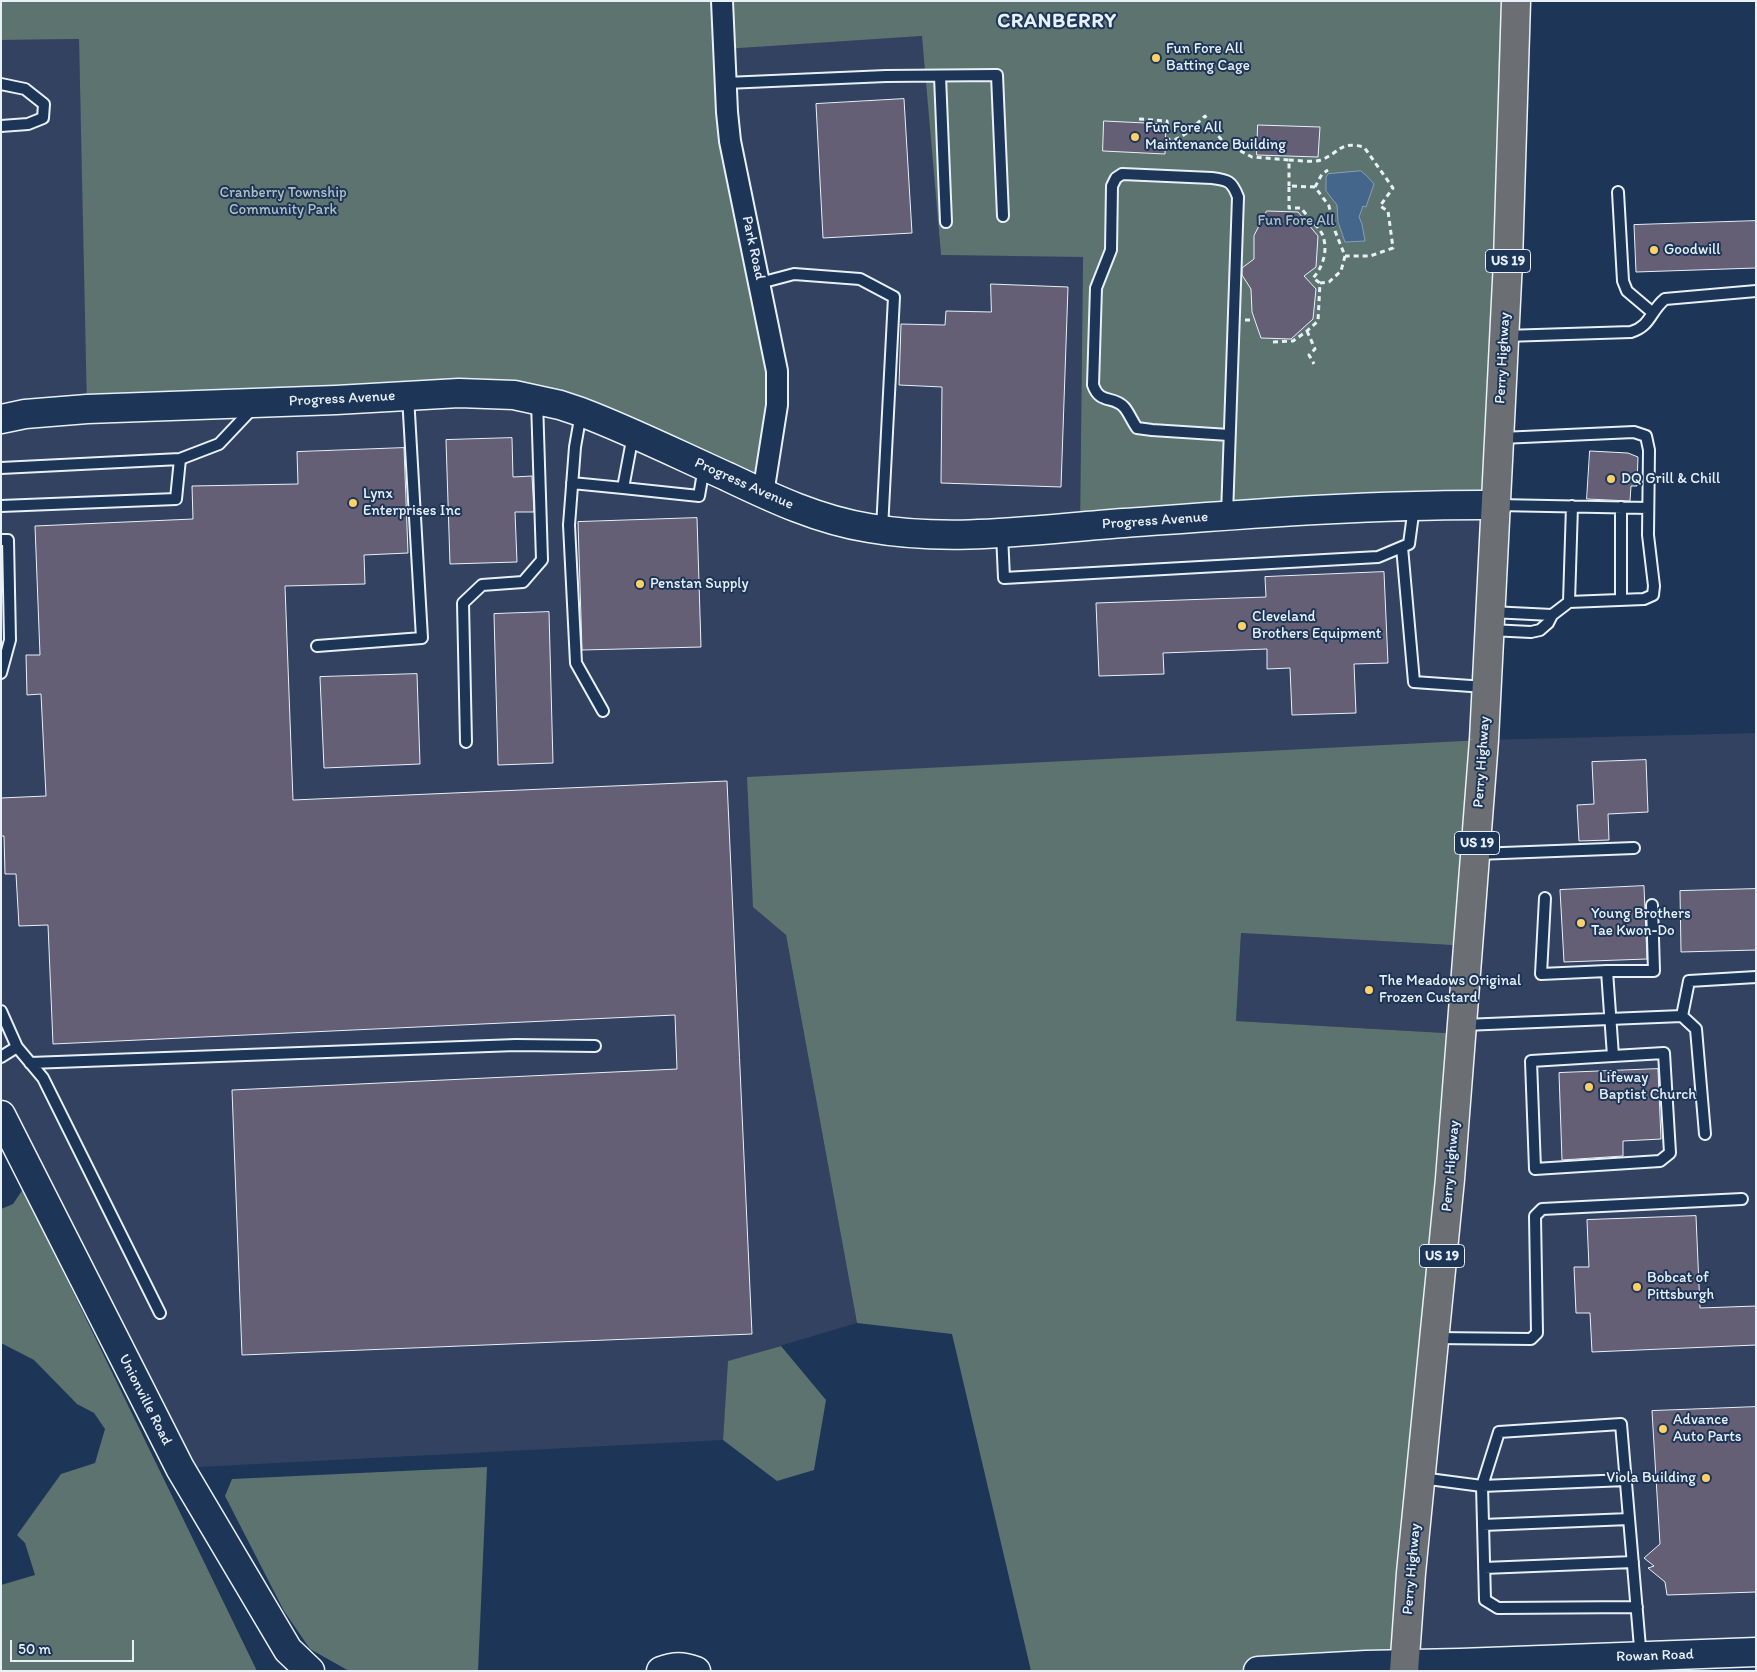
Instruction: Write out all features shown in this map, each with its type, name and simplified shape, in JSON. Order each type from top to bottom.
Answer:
[{"type":"main road","name":"Perry Highway","points":[[1404,1667],[1420,1478],[1450,1179],[1476,854],[1497,505],[1516,1]]},
{"type":"street","name":"Park Road","points":[[722,1],[730,141],[775,356],[778,388],[763,494]]},
{"type":"street","name":"Progress Avenue","points":[[1,419],[25,414],[61,411],[408,395],[491,393],[514,395],[581,412],[763,494],[820,516],[882,530],[952,534],[1002,532],[1227,516],[1414,506],[1497,505]]},
{"type":"street","name":"Unionville Road","points":[[1,1115],[180,1468],[288,1650],[310,1671]]},
{"type":"street","name":"Rowan Road","points":[[1258,1671],[1641,1664],[1756,1652]]},
{"type":"street","points":[[661,1671],[673,1667],[685,1667],[696,1671]]},
{"type":"lane","points":[[726,83],[997,75],[1003,216]]},
{"type":"lane","points":[[940,76],[946,222]]},
{"type":"lane","points":[[1,84],[25,89],[44,104],[43,118],[28,124],[1,126]]},
{"type":"lane","points":[[1227,516],[1238,197],[1234,186],[1227,180],[1122,174],[1116,178],[1112,186],[1111,250],[1096,288],[1093,385],[1096,393],[1104,399],[1118,401],[1126,409],[1137,428],[1229,435]]},
{"type":"lane","points":[[1618,192],[1623,281],[1627,291],[1653,313]]},
{"type":"lane","points":[[760,283],[794,274],[860,279],[894,297],[882,530]]},
{"type":"lane","points":[[1504,336],[1631,332],[1641,329],[1658,305],[1665,300],[1756,291]]},
{"type":"lane","points":[[317,646],[422,638],[408,395]]},
{"type":"lane","points":[[466,742],[463,603],[482,585],[524,582],[542,560],[537,400]]},
{"type":"lane","points":[[1,468],[180,459],[219,444],[258,403]]},
{"type":"lane","points":[[581,412],[575,447],[569,525],[576,662],[603,711]]},
{"type":"lane","points":[[1491,621],[1535,632],[1545,627],[1552,615],[1569,602],[1644,599],[1653,596],[1654,586],[1648,535],[1649,450],[1646,436],[1634,432],[1500,438]]},
{"type":"lane","points":[[623,488],[633,434]]},
{"type":"lane","points":[[1,506],[176,499],[180,459]]},
{"type":"lane","points":[[572,483],[699,496],[704,466]]},
{"type":"lane","points":[[1497,505],[1648,508]]},
{"type":"lane","points":[[1002,532],[1004,578],[1378,557],[1409,544],[1414,506]]},
{"type":"lane","points":[[1569,602],[1572,506]]},
{"type":"lane","points":[[1621,507],[1621,600]]},
{"type":"lane","points":[[1,540],[8,540],[10,640],[1,672]]},
{"type":"lane","points":[[1402,547],[1414,682],[1487,687]]},
{"type":"lane","points":[[1491,621],[1552,615]]},
{"type":"lane","points":[[1476,854],[1634,848]]},
{"type":"lane","points":[[1544,898],[1541,974],[1654,971],[1652,905]]},
{"type":"lane","points":[[1607,971],[1613,1056]]},
{"type":"lane","points":[[1682,1016],[1689,981],[1756,978]]},
{"type":"lane","points":[[1,1011],[17,1047],[43,1078],[160,1313]]},
{"type":"lane","points":[[1463,1025],[1682,1016],[1696,1029],[1705,1134]]},
{"type":"lane","points":[[30,1063],[516,1045],[595,1046]]},
{"type":"lane","points":[[1,1057],[17,1047]]},
{"type":"lane","points":[[1664,1052],[1670,1153],[1660,1160],[1535,1169],[1531,1061],[1613,1056],[1664,1052]]},
{"type":"lane","points":[[1434,1338],[1531,1339],[1537,1333],[1535,1216],[1542,1210],[1742,1199]]},
{"type":"lane","points":[[1637,1607],[1498,1608],[1485,1600],[1482,1486],[1498,1432],[1621,1424],[1637,1607],[1641,1664]]},
{"type":"lane","points":[[1420,1478],[1482,1486],[1626,1480]]},
{"type":"lane","points":[[1483,1525],[1629,1519]]},
{"type":"lane","points":[[1484,1568],[1633,1562]]},
{"type":"path","points":[[1139,119],[1167,121],[1169,141],[1173,141],[1188,132],[1205,116],[1226,145],[1252,157],[1319,161],[1344,146],[1352,144],[1364,147],[1393,188],[1380,206],[1388,211],[1393,248],[1370,256],[1345,256]]},
{"type":"path","points":[[1289,160],[1289,208],[1301,208],[1324,236],[1324,257],[1320,270],[1313,278]]},
{"type":"path","points":[[1315,186],[1322,174],[1328,170]]},
{"type":"path","points":[[1289,186],[1315,186]]},
{"type":"path","points":[[1310,272],[1313,278],[1320,283],[1329,282],[1342,271],[1345,256],[1335,231],[1329,206],[1315,186]]},
{"type":"path","points":[[1273,342],[1293,341],[1318,321],[1320,283]]},
{"type":"path","points":[[1307,331],[1315,349],[1309,355],[1314,364]]},
{"type":"shaded area","points":[[923,36],[941,255],[1083,256],[1080,526],[1497,505],[1485,740],[1756,733],[1756,1652],[1667,1655],[1668,1671],[1258,1671],[1462,1034],[1236,1021],[1241,933],[1469,946],[1484,740],[753,906],[786,935],[857,1323],[729,1361],[723,1440],[180,1468],[1,1115],[1,40],[79,39],[88,409],[724,48]]},
{"type":"shaded area","points":[[1361,171],[1374,184],[1366,207],[1363,206],[1359,217],[1365,241],[1345,242],[1338,222],[1337,205],[1326,191],[1326,177],[1328,174]]},
{"type":"green space","points":[[1,1],[1516,1],[1497,505],[1080,526],[1083,257],[941,255],[922,36],[724,49],[775,356],[763,494],[537,400],[87,409],[79,39],[1,40]]},
{"type":"green space","points":[[1484,740],[1469,946],[1241,933],[1236,1021],[1462,1034],[1404,1664],[1258,1671],[1031,1671],[952,1334],[857,1323],[786,935],[753,907],[747,777]]},
{"type":"green space","points":[[23,1189],[257,1671],[1,1671],[1,1585],[35,1575],[25,1543],[17,1535],[61,1474],[95,1463],[105,1429],[94,1413],[77,1404],[34,1360],[1,1343],[1,1209],[13,1204]]},
{"type":"green space","points":[[781,1346],[826,1400],[814,1470],[777,1481],[723,1440],[728,1361]]},
{"type":"green space","points":[[487,1467],[478,1671],[349,1671],[310,1649],[284,1611],[225,1496],[232,1479]]},
{"type":"building","points":[[904,99],[912,233],[823,238],[816,104]]},
{"type":"building","name":"Fun Fore All Maintenance Building","points":[[1104,121],[1166,124],[1165,154],[1103,151]]},
{"type":"building","points":[[1258,125],[1320,127],[1318,157],[1257,155]]},
{"type":"building","points":[[1267,211],[1298,212],[1318,236],[1316,267],[1304,276],[1316,289],[1313,319],[1291,339],[1261,338],[1252,312],[1251,289],[1242,275],[1242,268],[1254,259],[1254,236]]},
{"type":"building","points":[[1756,221],[1756,268],[1636,272],[1634,225]]},
{"type":"building","points":[[991,284],[1068,287],[1061,487],[941,483],[942,387],[899,385],[901,324],[945,325],[946,311],[991,312]]},
{"type":"building","points":[[512,438],[513,477],[532,476],[534,512],[515,512],[517,562],[450,564],[446,440]]},
{"type":"building","points":[[404,448],[408,553],[364,555],[365,584],[285,586],[293,800],[727,781],[752,1334],[242,1355],[232,1090],[677,1069],[675,1015],[53,1044],[48,925],[19,926],[16,874],[5,874],[4,836],[1,836],[1,798],[46,796],[41,694],[27,695],[26,655],[40,655],[35,526],[193,519],[192,486],[298,484],[297,452]]},
{"type":"building","points":[[1590,451],[1628,453],[1638,457],[1637,486],[1631,486],[1630,501],[1587,499]]},
{"type":"building","name":"Penstan Supply","points":[[697,518],[701,647],[582,650],[578,522]]},
{"type":"building","name":"Cleveland Brothers Equipment","points":[[1384,572],[1388,663],[1354,664],[1356,713],[1292,715],[1290,668],[1267,669],[1267,649],[1163,653],[1164,674],[1099,676],[1096,603],[1266,597],[1265,577]]},
{"type":"building","points":[[549,612],[553,763],[498,765],[494,614]]},
{"type":"building","points":[[417,674],[420,764],[324,768],[320,677]]},
{"type":"building","points":[[1646,760],[1648,812],[1608,814],[1609,840],[1579,841],[1577,805],[1594,804],[1592,762]]},
{"type":"building","points":[[1644,886],[1647,959],[1564,962],[1560,890]]},
{"type":"building","points":[[1756,889],[1756,950],[1681,952],[1680,891]]},
{"type":"building","points":[[1658,1069],[1661,1139],[1623,1141],[1623,1156],[1562,1160],[1559,1073]]},
{"type":"building","name":"Bobcat of Pittsburgh","points":[[1696,1216],[1700,1308],[1756,1306],[1756,1345],[1592,1352],[1590,1313],[1576,1313],[1574,1267],[1589,1267],[1587,1220]]},
{"type":"building","name":"Viola Building","points":[[1756,1407],[1756,1592],[1667,1595],[1665,1582],[1648,1568],[1654,1566],[1644,1558],[1660,1544],[1652,1411]]},
{"type":"place","name":"Fun Fore All Batting Cage","points":[[1156,58]]},
{"type":"place","name":"Fun Fore All Maintenance Building","points":[[1135,137]]},
{"type":"place","name":"Goodwill","points":[[1654,250]]},
{"type":"place","name":"DQ Grill & Chill","points":[[1611,479]]},
{"type":"place","name":"Lynx Enterprises Inc","points":[[353,503]]},
{"type":"place","name":"Penstan Supply","points":[[640,584]]},
{"type":"place","name":"Cleveland Brothers Equipment","points":[[1242,626]]},
{"type":"place","name":"Young Brothers Tae Kwon-Do","points":[[1581,923]]},
{"type":"place","name":"The Meadows Original Frozen Custard","points":[[1369,990]]},
{"type":"place","name":"Lifeway Baptist Church","points":[[1589,1087]]},
{"type":"place","name":"Bobcat of Pittsburgh","points":[[1637,1287]]},
{"type":"place","name":"Advance Auto Parts","points":[[1663,1429]]},
{"type":"place","name":"Viola Building","points":[[1706,1478]]},
{"type":"district","name":"CRANBERRY","points":[[1057,22]]},
{"type":"park label","name":"Cranberry Township Community Park","points":[[283,202]]},
{"type":"park label","name":"Fun Fore All","points":[[1296,221]]}]
